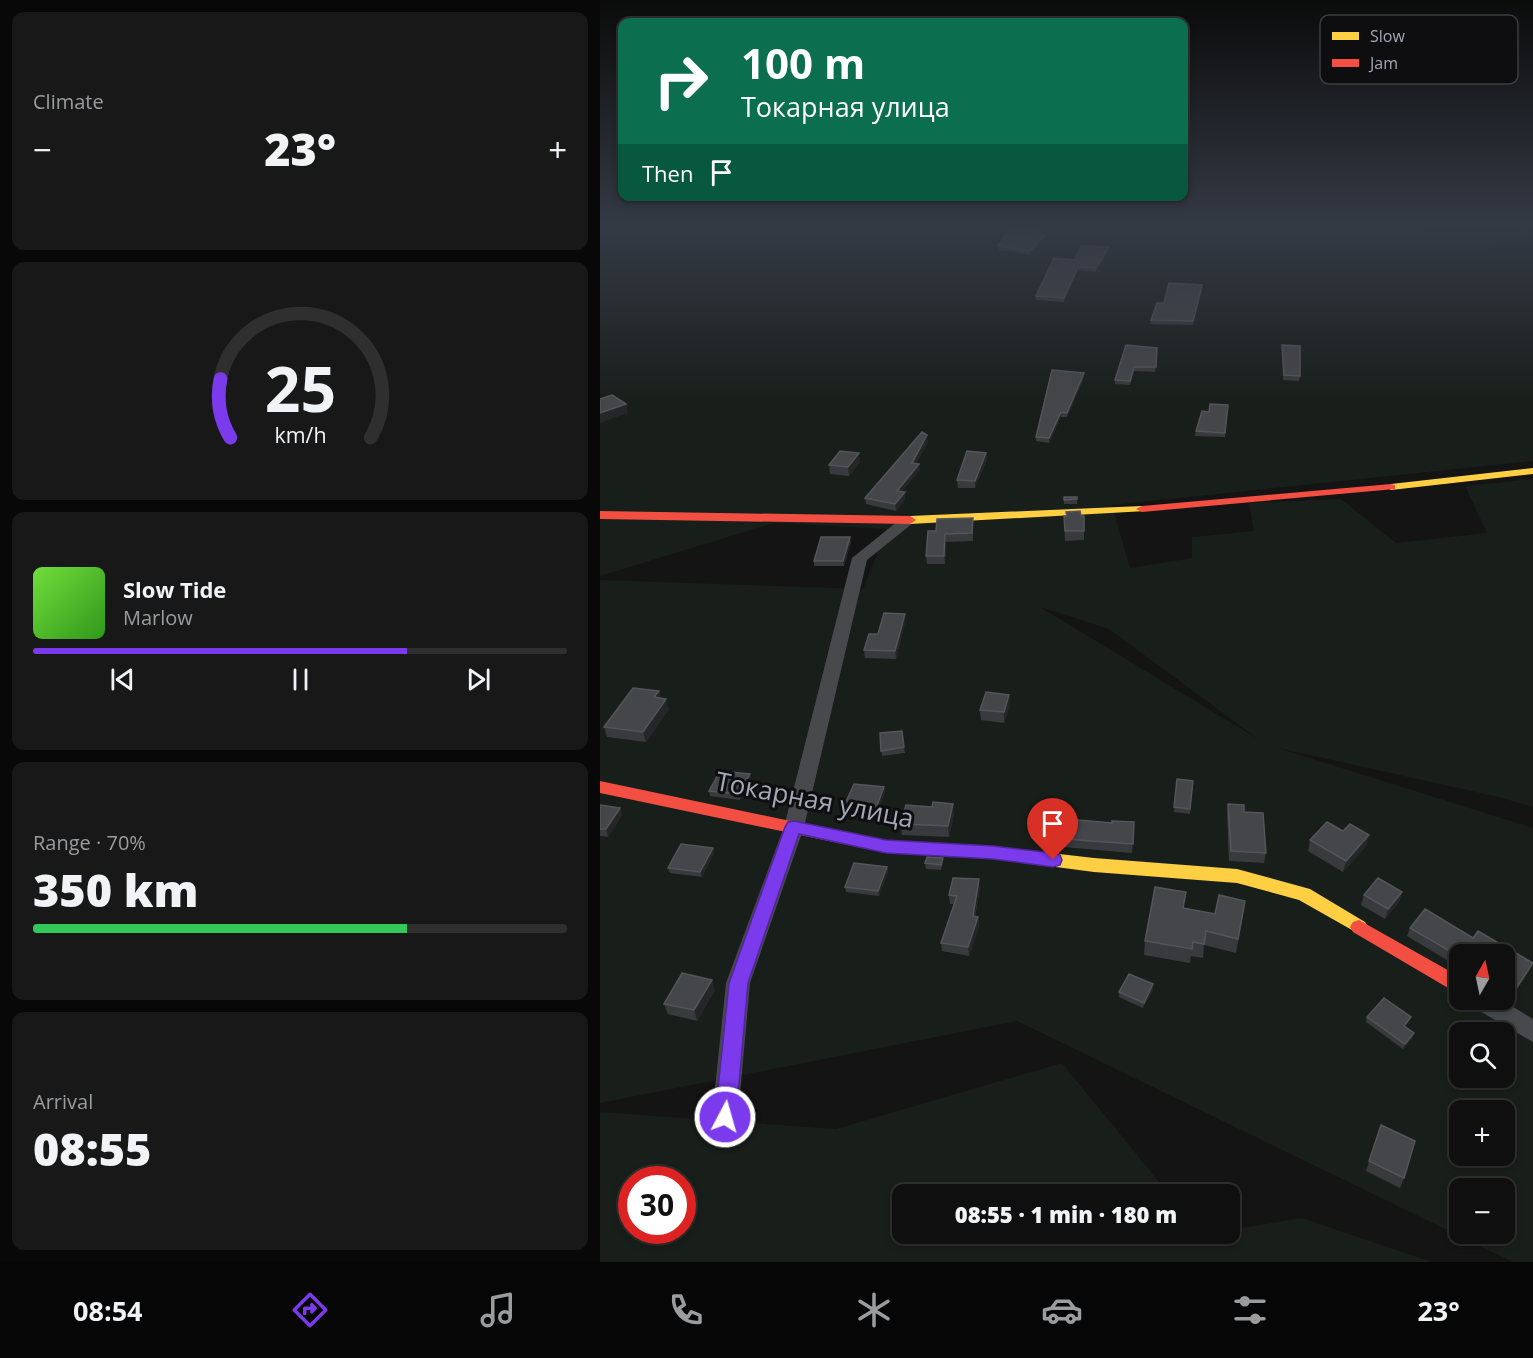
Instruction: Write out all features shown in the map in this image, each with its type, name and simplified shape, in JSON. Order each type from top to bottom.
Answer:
[{"type":"street","points":[[600,515],[908,520],[1164,508],[1533,471]]},
{"type":"street","points":[[725,1117],[738,983],[794,827],[860,558],[908,520]]},
{"type":"street","name":"Токарная улица","points":[[600,787],[886,847],[993,852],[1094,865],[1237,876],[1304,894],[1449,980]]},
{"type":"street","points":[[1498,1010],[1533,1031]]},
{"type":"shaded area","points":[[600,286],[1533,286],[1533,461],[1112,505],[1130,568],[1192,558],[1192,537],[1254,531],[1249,503],[1341,499],[1396,543],[1487,533],[1465,486],[1533,479],[1533,807],[1498,797],[1278,748],[1533,828],[1533,1262],[1513,1262],[1476,1244],[1515,1244],[1515,1178],[1449,1178],[1449,1231],[1017,1021],[600,1103],[600,580],[863,589],[887,529],[774,523],[600,576]],"holes":[[[1040,607],[1109,629],[1258,739]]]},
{"type":"shaded area","points":[[1062,1063],[1161,1184],[892,1184],[892,1244],[1240,1244],[1240,1228],[1302,1218],[1432,1262],[600,1262],[600,1112],[836,1129]]},
{"type":"building","points":[[1041,286],[1069,286],[1064,298],[1036,296]]},
{"type":"building","points":[[1168,286],[1202,286],[1193,321],[1151,320],[1157,303],[1164,303]]},
{"type":"building","points":[[1126,345],[1157,348],[1156,367],[1134,367],[1130,381],[1115,380]]},
{"type":"building","points":[[1282,345],[1300,346],[1300,376],[1284,375]]},
{"type":"building","points":[[1052,370],[1084,373],[1067,413],[1061,412],[1049,438],[1036,437]]},
{"type":"building","points":[[612,395],[626,404],[600,413],[600,399]]},
{"type":"building","points":[[1210,404],[1228,405],[1225,433],[1196,431],[1202,411],[1209,412]]},
{"type":"building","points":[[922,432],[927,435],[912,463],[919,464],[897,491],[905,492],[895,504],[865,498]]},
{"type":"building","points":[[840,451],[859,453],[848,467],[829,465]]},
{"type":"building","points":[[967,451],[986,453],[975,481],[957,480]]},
{"type":"building","points":[[1064,497],[1077,497],[1077,499],[1064,500]]},
{"type":"building","points":[[1080,511],[1081,516],[1084,516],[1084,531],[1065,531],[1066,512]]},
{"type":"building","points":[[973,518],[972,533],[945,534],[944,556],[926,556],[928,531],[936,531],[937,519]]},
{"type":"building","points":[[821,537],[850,537],[843,561],[814,561]]},
{"type":"building","points":[[884,613],[905,614],[895,651],[864,650],[869,634],[878,634]]},
{"type":"building","points":[[633,688],[659,691],[654,697],[666,699],[643,732],[604,727]]},
{"type":"building","points":[[986,692],[1009,695],[1004,712],[980,710]]},
{"type":"building","points":[[902,731],[904,747],[881,751],[880,733]]},
{"type":"building","points":[[720,771],[750,774],[739,794],[709,791]]},
{"type":"building","points":[[1177,779],[1193,781],[1190,809],[1174,807]]},
{"type":"building","points":[[854,784],[884,787],[876,808],[845,804]]},
{"type":"building","points":[[933,802],[953,804],[948,826],[901,824],[906,805],[932,807]]},
{"type":"building","points":[[1228,804],[1244,805],[1244,812],[1263,813],[1266,853],[1231,851]]},
{"type":"building","points":[[600,805],[620,808],[606,829],[600,829]]},
{"type":"building","points":[[1067,819],[1112,823],[1112,821],[1134,822],[1133,844],[1064,839]]},
{"type":"building","points":[[1327,822],[1343,831],[1350,824],[1369,835],[1346,861],[1310,840]]},
{"type":"building","points":[[681,844],[713,848],[700,872],[668,868]]},
{"type":"building","points":[[927,857],[943,858],[941,865],[925,863]]},
{"type":"building","points":[[854,863],[887,867],[878,891],[845,887]]},
{"type":"building","points":[[953,878],[979,879],[973,916],[978,917],[968,947],[941,943],[957,896],[949,895]]},
{"type":"building","points":[[1378,878],[1402,892],[1388,909],[1364,895]]},
{"type":"building","points":[[1155,887],[1186,892],[1183,908],[1215,914],[1219,895],[1245,901],[1238,939],[1206,931],[1204,944],[1193,942],[1192,949],[1145,941]]},
{"type":"building","points":[[1425,909],[1473,938],[1478,931],[1500,944],[1449,944],[1449,951],[1410,928]]},
{"type":"building","points":[[1515,953],[1533,963],[1515,990]]},
{"type":"building","points":[[682,973],[712,980],[694,1010],[664,1004]]},
{"type":"building","points":[[1129,974],[1153,984],[1144,1003],[1119,992]]},
{"type":"building","points":[[1384,998],[1411,1017],[1404,1026],[1414,1033],[1405,1044],[1367,1017]]},
{"type":"building","points":[[1381,1125],[1415,1141],[1404,1178],[1369,1161]]},
{"type":"traffic: slow","points":[[1391,487],[1533,471]]},
{"type":"traffic: slow","points":[[910,520],[1142,509]]},
{"type":"traffic: slow","points":[[981,851],[1094,865],[1237,876],[1304,894],[1359,927]]},
{"type":"traffic: jam","points":[[1142,509],[1391,487]]},
{"type":"traffic: jam","points":[[600,515],[910,520]]},
{"type":"traffic: jam","points":[[600,787],[886,847],[981,851]]},
{"type":"traffic: jam","points":[[1359,927],[1449,980]]},
{"type":"route","points":[[725,1117],[738,983],[794,827],[886,847],[993,852],[1053,860]]}]
